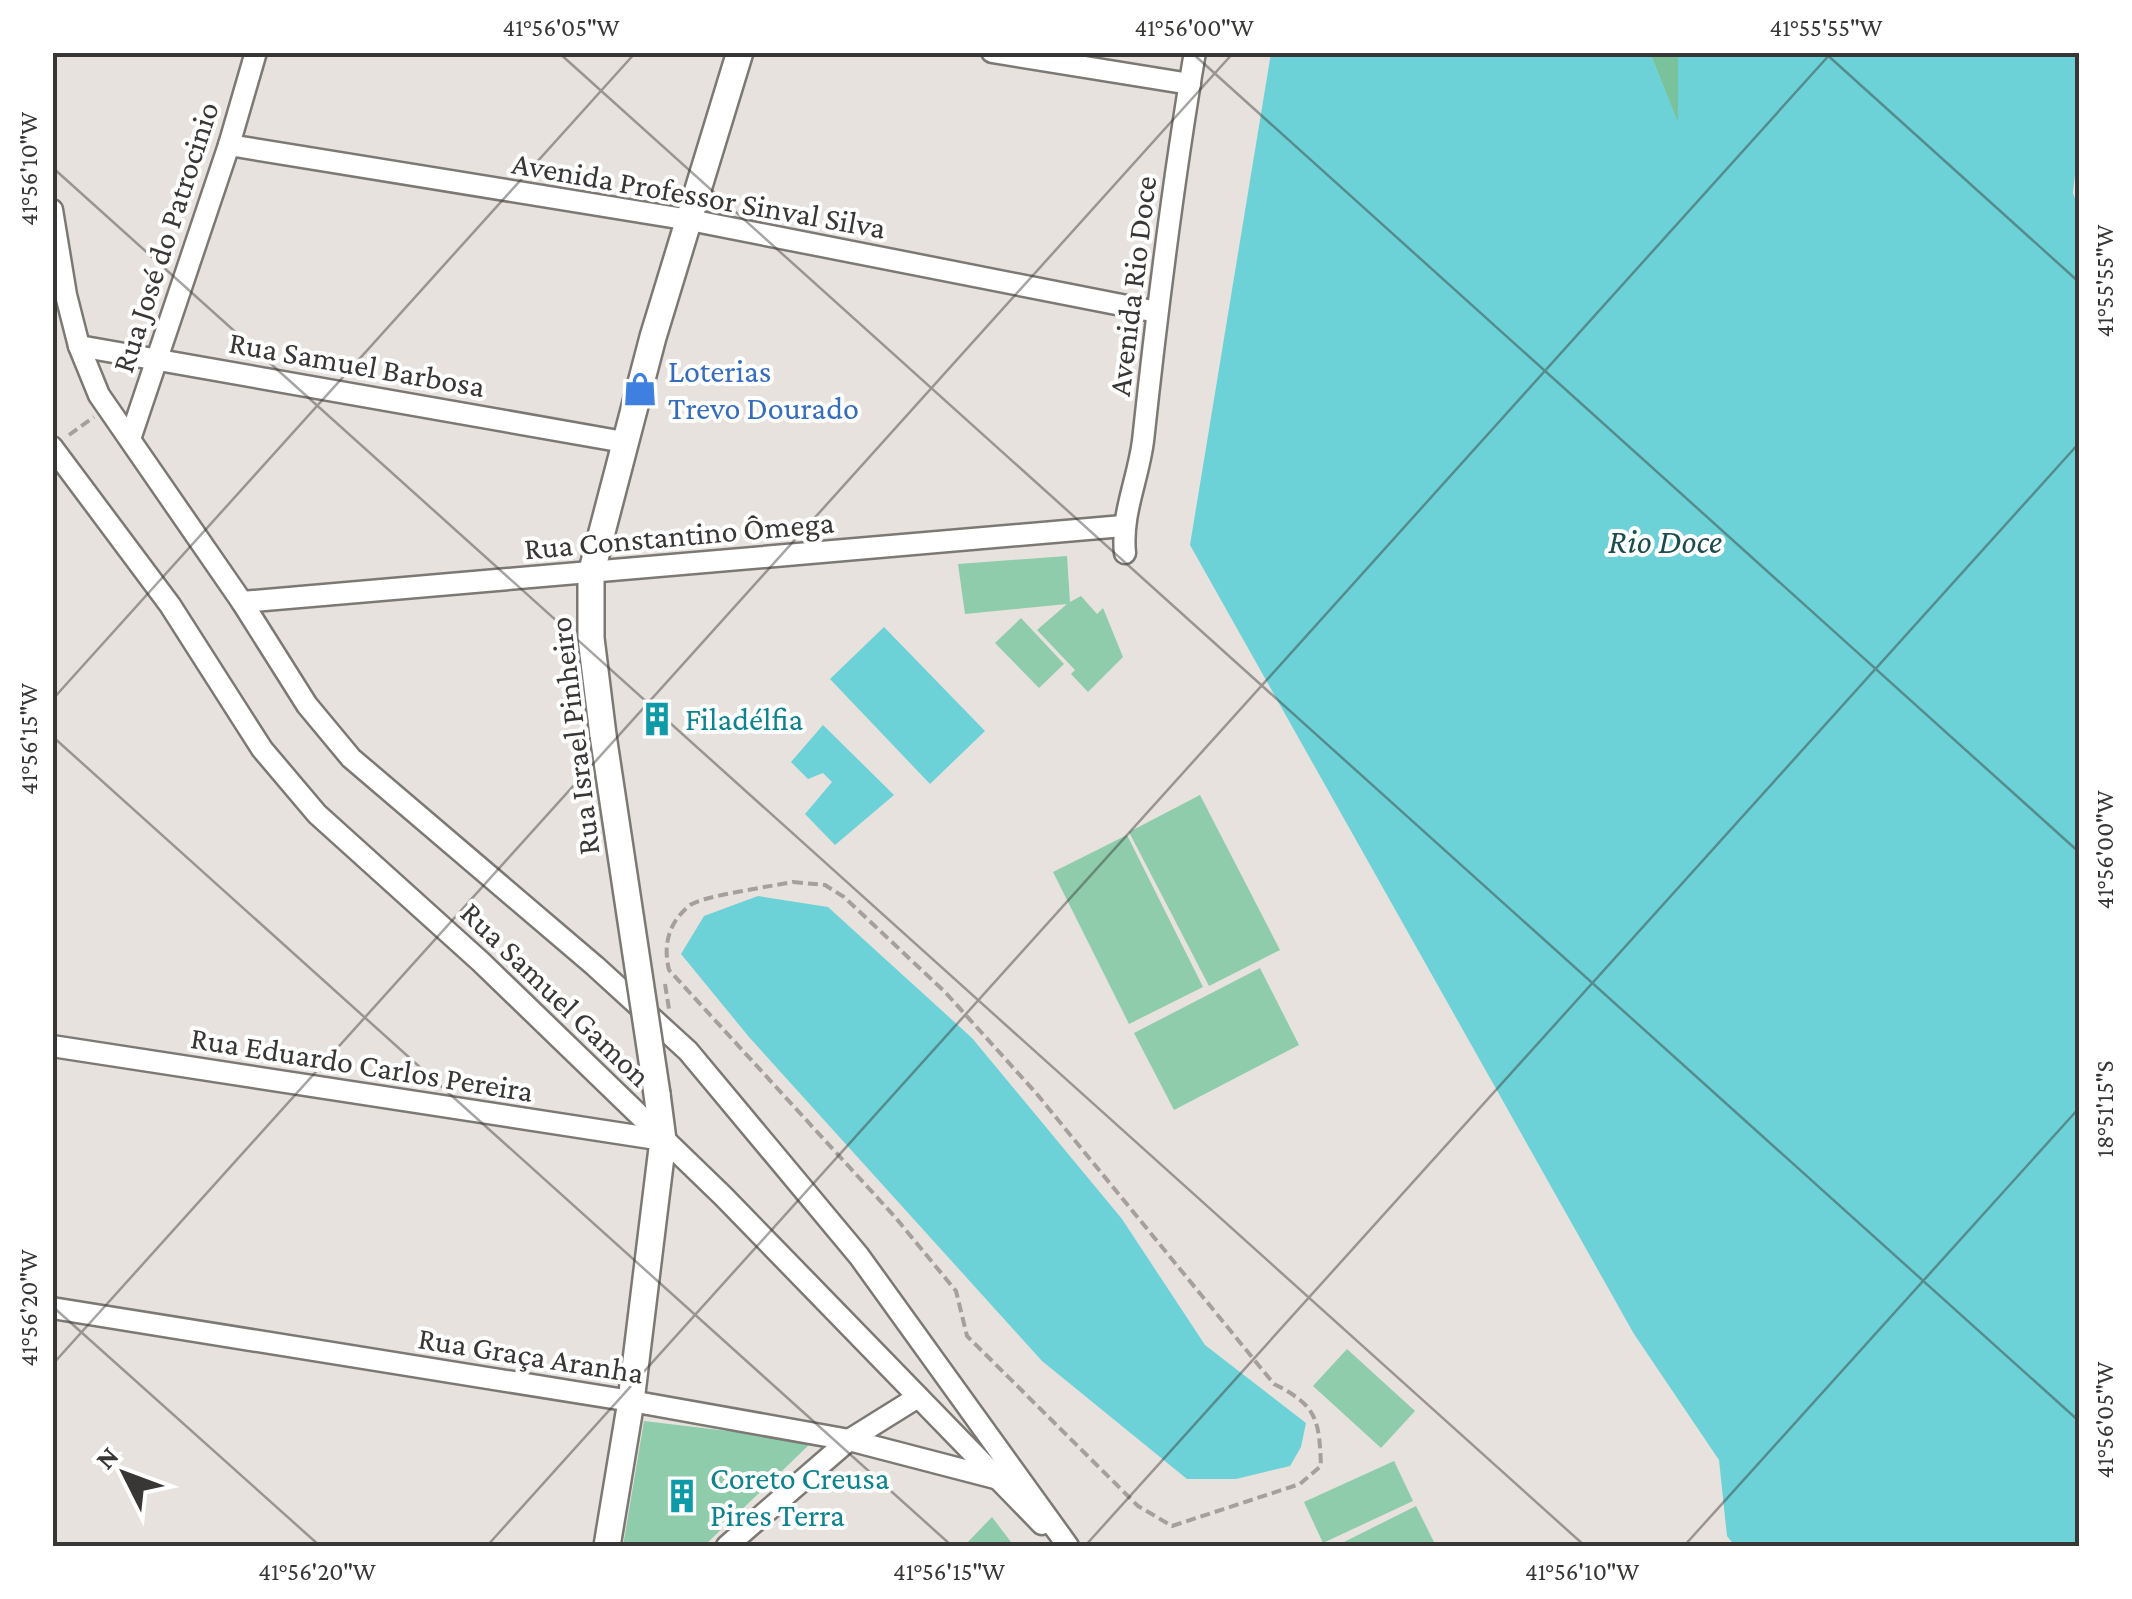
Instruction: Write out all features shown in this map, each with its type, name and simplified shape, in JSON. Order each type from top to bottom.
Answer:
[{"type":"main road","name":"Rua Israel Pinheiro","points":[[607,1546],[631,1401],[663,1140],[602,734],[591,638],[592,574],[624,442],[740,52]]},
{"type":"street","name":"Rua José do Patrocinio","points":[[130,439],[229,145],[256,52]]},
{"type":"street","points":[[992,52],[1190,84]]},
{"type":"street","name":"Avenida Rio Doce","points":[[1126,553],[1123,526],[1142,447],[1157,312],[1196,52]]},
{"type":"street","name":"Avenida Professor Sinval Silva","points":[[229,145],[690,220],[1157,312]]},
{"type":"street","points":[[52,210],[66,296],[79,346],[99,394],[242,602],[307,705],[351,758],[595,966],[688,1051],[859,1256],[1066,1546]]},
{"type":"street","name":"Rua Samuel Barbosa","points":[[79,346],[624,442]]},
{"type":"street","name":"Rua Samuel Gamon","points":[[54,452],[170,605],[262,749],[317,814],[480,962],[723,1196],[996,1479],[1066,1546]]},
{"type":"street","name":"Rua Constantino Ômega","points":[[242,602],[1123,526]]},
{"type":"street","name":"Rua Eduardo Carlos Pereira","points":[[52,1046],[663,1140]]},
{"type":"street","name":"Rua Graça Aranha","points":[[52,1308],[848,1440],[996,1479]]},
{"type":"street","points":[[728,1546],[848,1440],[918,1397]]},
{"type":"path","points":[[54,452],[70,440],[69,434],[94,417],[93,402],[99,394]]},
{"type":"path","points":[[794,882],[825,885],[844,897],[945,992],[1036,1094],[1274,1384],[1299,1396],[1320,1425],[1321,1466],[1300,1484],[1172,1526],[1138,1506],[967,1336],[956,1291],[895,1217],[669,970],[664,948],[674,925],[692,903],[794,882]]},
{"type":"green space","points":[[1650,53],[1678,53],[1679,126]]},
{"type":"green space","points":[[1067,556],[1070,602],[1081,596],[1097,614],[1103,608],[1123,657],[1088,692],[1071,674],[1075,670],[1037,630],[1067,604],[965,614],[958,564]]},
{"type":"green space","points":[[1021,618],[1064,664],[1039,688],[995,643]]},
{"type":"green space","points":[[1200,795],[1280,950],[1209,986],[1129,832]]},
{"type":"green space","points":[[1127,835],[1203,987],[1129,1024],[1053,872]]},
{"type":"green space","points":[[1260,968],[1299,1045],[1174,1110],[1134,1033]]},
{"type":"green space","points":[[1347,1349],[1415,1411],[1381,1448],[1313,1386]]},
{"type":"green space","points":[[644,1421],[813,1441],[704,1546],[623,1546]]},
{"type":"green space","points":[[1394,1461],[1413,1501],[1323,1543],[1304,1502]]},
{"type":"green space","points":[[1416,1506],[1436,1546],[1336,1546]]},
{"type":"green space","points":[[992,1517],[1014,1546],[964,1546]]},
{"type":"water","name":"Rio Doce","points":[[1271,53],[1650,53],[1678,122],[1678,53],[2079,53],[2080,125],[2073,193],[2080,211],[2079,1546],[1735,1546],[1727,1536],[1719,1460],[1634,1334],[1190,545]]},
{"type":"water","points":[[884,627],[985,731],[930,784],[830,679]]},
{"type":"water","points":[[823,725],[894,795],[835,845],[805,814],[832,782],[823,773],[808,779],[791,762]]},
{"type":"water","points":[[758,896],[828,907],[972,1038],[1122,1219],[1205,1345],[1306,1423],[1301,1447],[1290,1466],[1236,1479],[1187,1479],[1042,1361],[749,1037],[681,954],[704,916]]},
{"type":"place","name":"Loterias Trevo Dourado","points":[[640,389]]},
{"type":"place","name":"Filadélfia","points":[[657,719]]},
{"type":"place","name":"Coreto Creusa Pires Terra","points":[[682,1496]]}]
